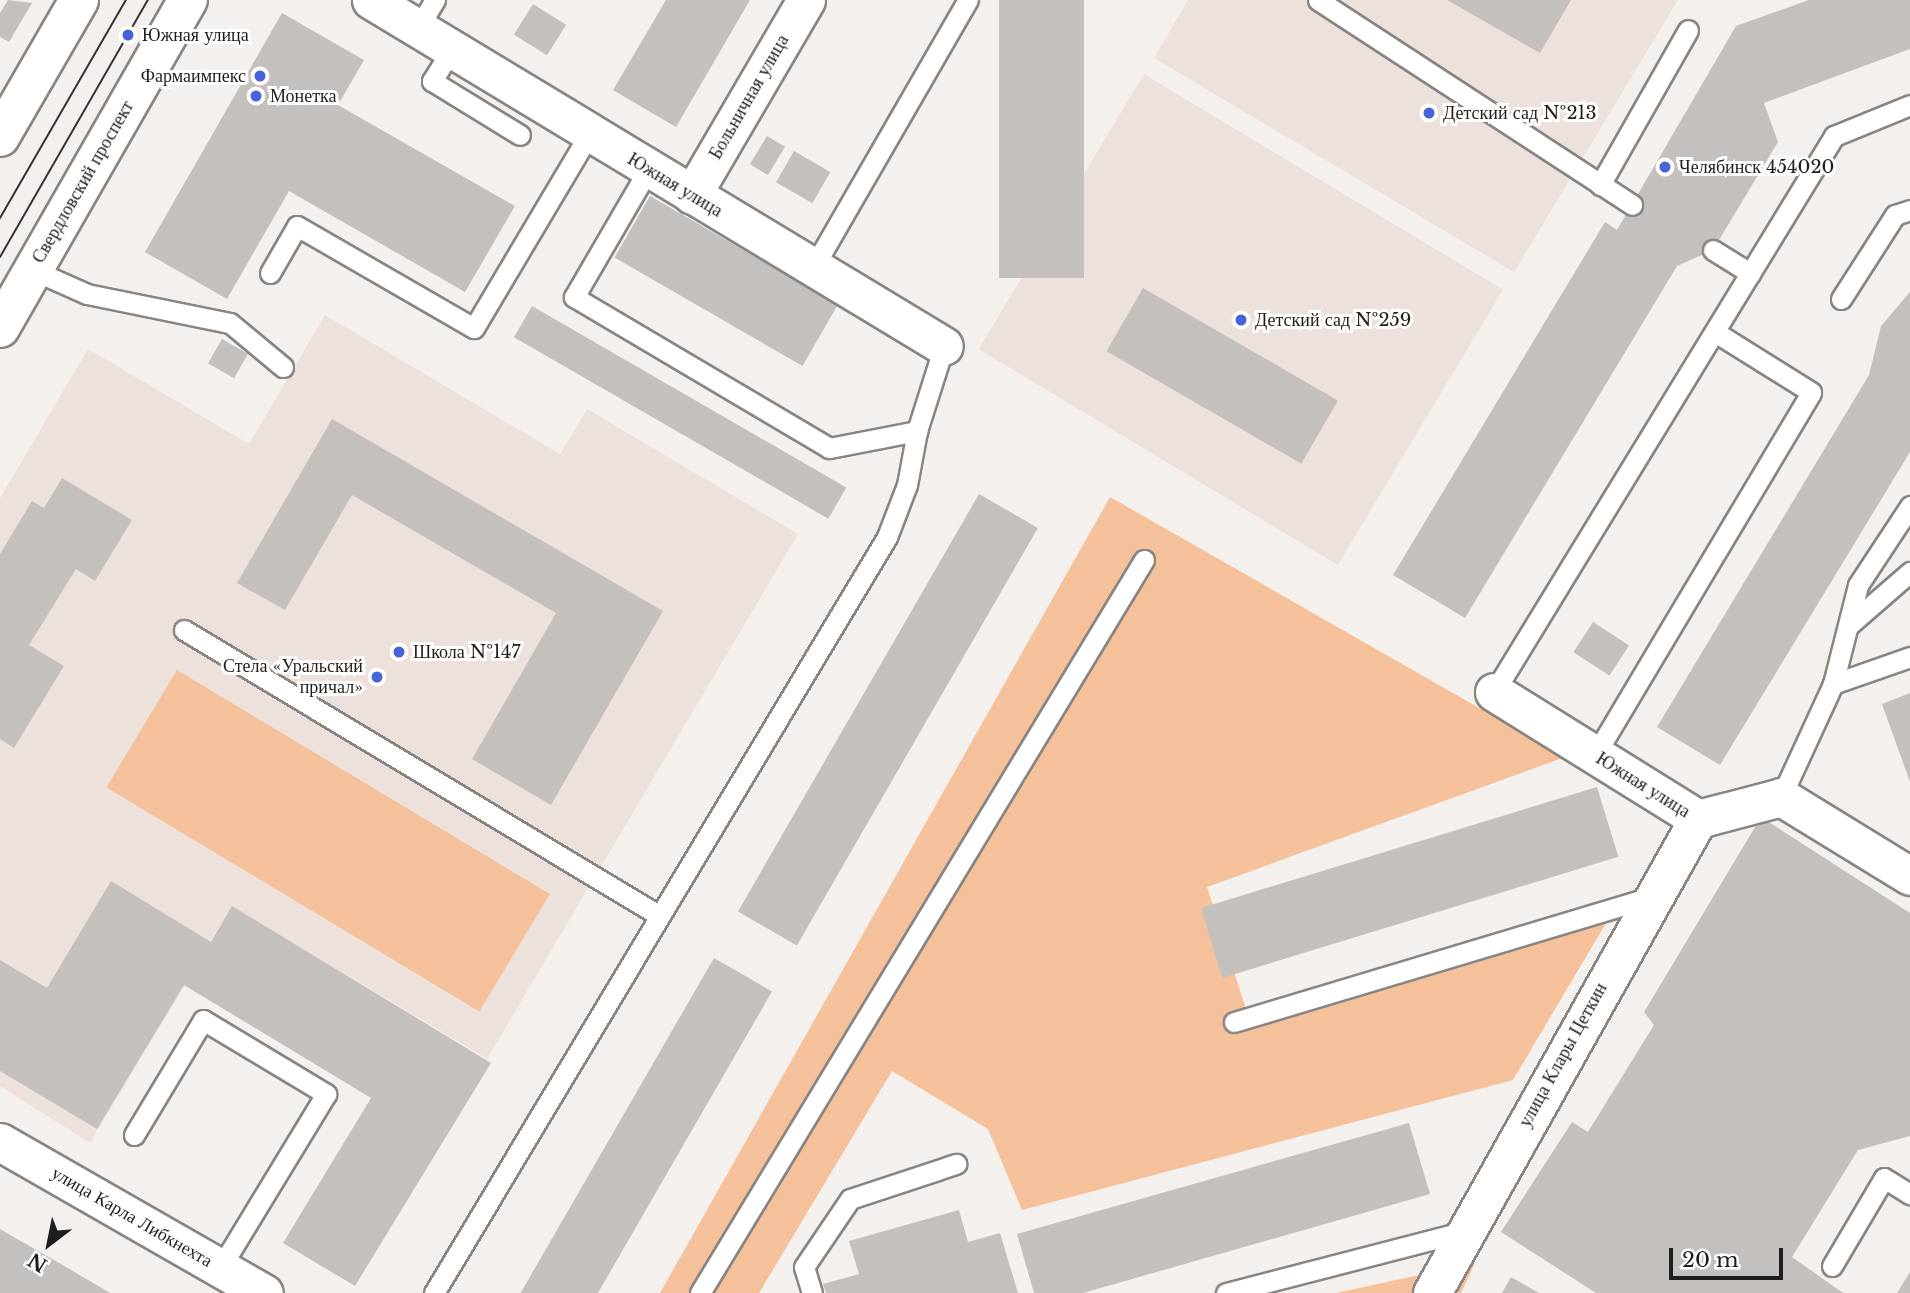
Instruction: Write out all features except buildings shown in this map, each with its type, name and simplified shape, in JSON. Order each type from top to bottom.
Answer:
[{"type":"main road","points":[[0,137],[79,0]]},
{"type":"main road","name":"Свердловский проспект","points":[[0,328],[188,0]]},
{"type":"street","name":"Южная улица","points":[[371,0],[426,14],[452,49],[648,170],[944,346]]},
{"type":"street","name":"Больничная улица","points":[[692,195],[806,0]]},
{"type":"street","name":"Южная улица","points":[[1494,692],[1698,819],[1782,797]]},
{"type":"street","points":[[1782,797],[1910,876]]},
{"type":"street","name":"улица Клары Цеткин","points":[[1432,1293],[1650,897],[1698,819]]},
{"type":"street","name":"улица Карла Либкнехта","points":[[0,1142],[264,1293]]},
{"type":"lane","points":[[813,268],[968,0]]},
{"type":"lane","points":[[1318,0],[1632,205]]},
{"type":"lane","points":[[1600,185],[1688,30]]},
{"type":"lane","points":[[452,49],[432,81],[520,135]]},
{"type":"lane","points":[[1494,692],[1834,136],[1910,105]]},
{"type":"lane","points":[[270,273],[297,226],[474,328],[590,133]]},
{"type":"lane","points":[[648,170],[573,297],[829,449],[917,431]]},
{"type":"lane","points":[[1841,299],[1895,215],[1910,210]]},
{"type":"lane","points":[[1713,250],[1750,273]]},
{"type":"lane","points":[[33,270],[87,294],[230,324],[283,367]]},
{"type":"lane","points":[[1595,755],[1811,392],[1715,332]]},
{"type":"lane","points":[[434,1293],[887,537],[907,485],[917,431],[944,346]]},
{"type":"lane","points":[[1782,797],[1833,684],[1858,585],[1910,506]]},
{"type":"lane","points":[[700,1293],[1144,560]]},
{"type":"lane","points":[[1848,625],[1910,572]]},
{"type":"lane","points":[[184,630],[660,916]]},
{"type":"lane","points":[[1833,684],[1910,657]]},
{"type":"lane","points":[[1234,1022],[1650,897]]},
{"type":"lane","points":[[134,1135],[204,1020],[326,1094],[221,1268]]},
{"type":"lane","points":[[811,1293],[804,1267],[850,1199],[956,1164]]},
{"type":"lane","points":[[1832,1266],[1884,1178],[1910,1194]]},
{"type":"lane","points":[[1226,1293],[1466,1231]]},
{"type":"shaded area","name":"Детский сад №213","points":[[1188,0],[1678,0],[1514,272],[1154,58]]},
{"type":"shaded area","name":"Детский сад №259","points":[[1144,74],[1503,290],[1338,565],[979,349]]},
{"type":"shaded area","name":"Школа №147","points":[[325,315],[560,454],[587,409],[798,534],[487,1059],[232,906],[90,1143],[0,1086],[0,498],[88,349],[249,444]]},
{"type":"shaded area","points":[[1110,497],[1565,757],[1207,887],[1252,1028],[1609,918],[1513,1080],[1022,1210],[988,1129],[892,1071],[759,1293],[660,1293]]},
{"type":"shaded area","points":[[177,670],[550,894],[479,1011],[106,787]]},
{"type":"shaded area","points":[[1475,1263],[1461,1293],[1336,1293]]},
{"type":"tram line","points":[[0,218],[126,0]]},
{"type":"tram line","points":[[0,257],[148,0]]},
{"type":"place","name":"Южная улица","points":[[128,35]]},
{"type":"place","name":"Фармаимпекс","points":[[260,76]]},
{"type":"place","name":"Монетка","points":[[256,96]]},
{"type":"place","name":"Детский сад №213","points":[[1429,113]]},
{"type":"place","name":"Челябинск 454020","points":[[1665,167]]},
{"type":"place","name":"Детский сад №259","points":[[1241,320]]},
{"type":"place","name":"Школа №147","points":[[399,652]]},
{"type":"place","name":"Стела «Уральский причал»","points":[[377,677]]}]
